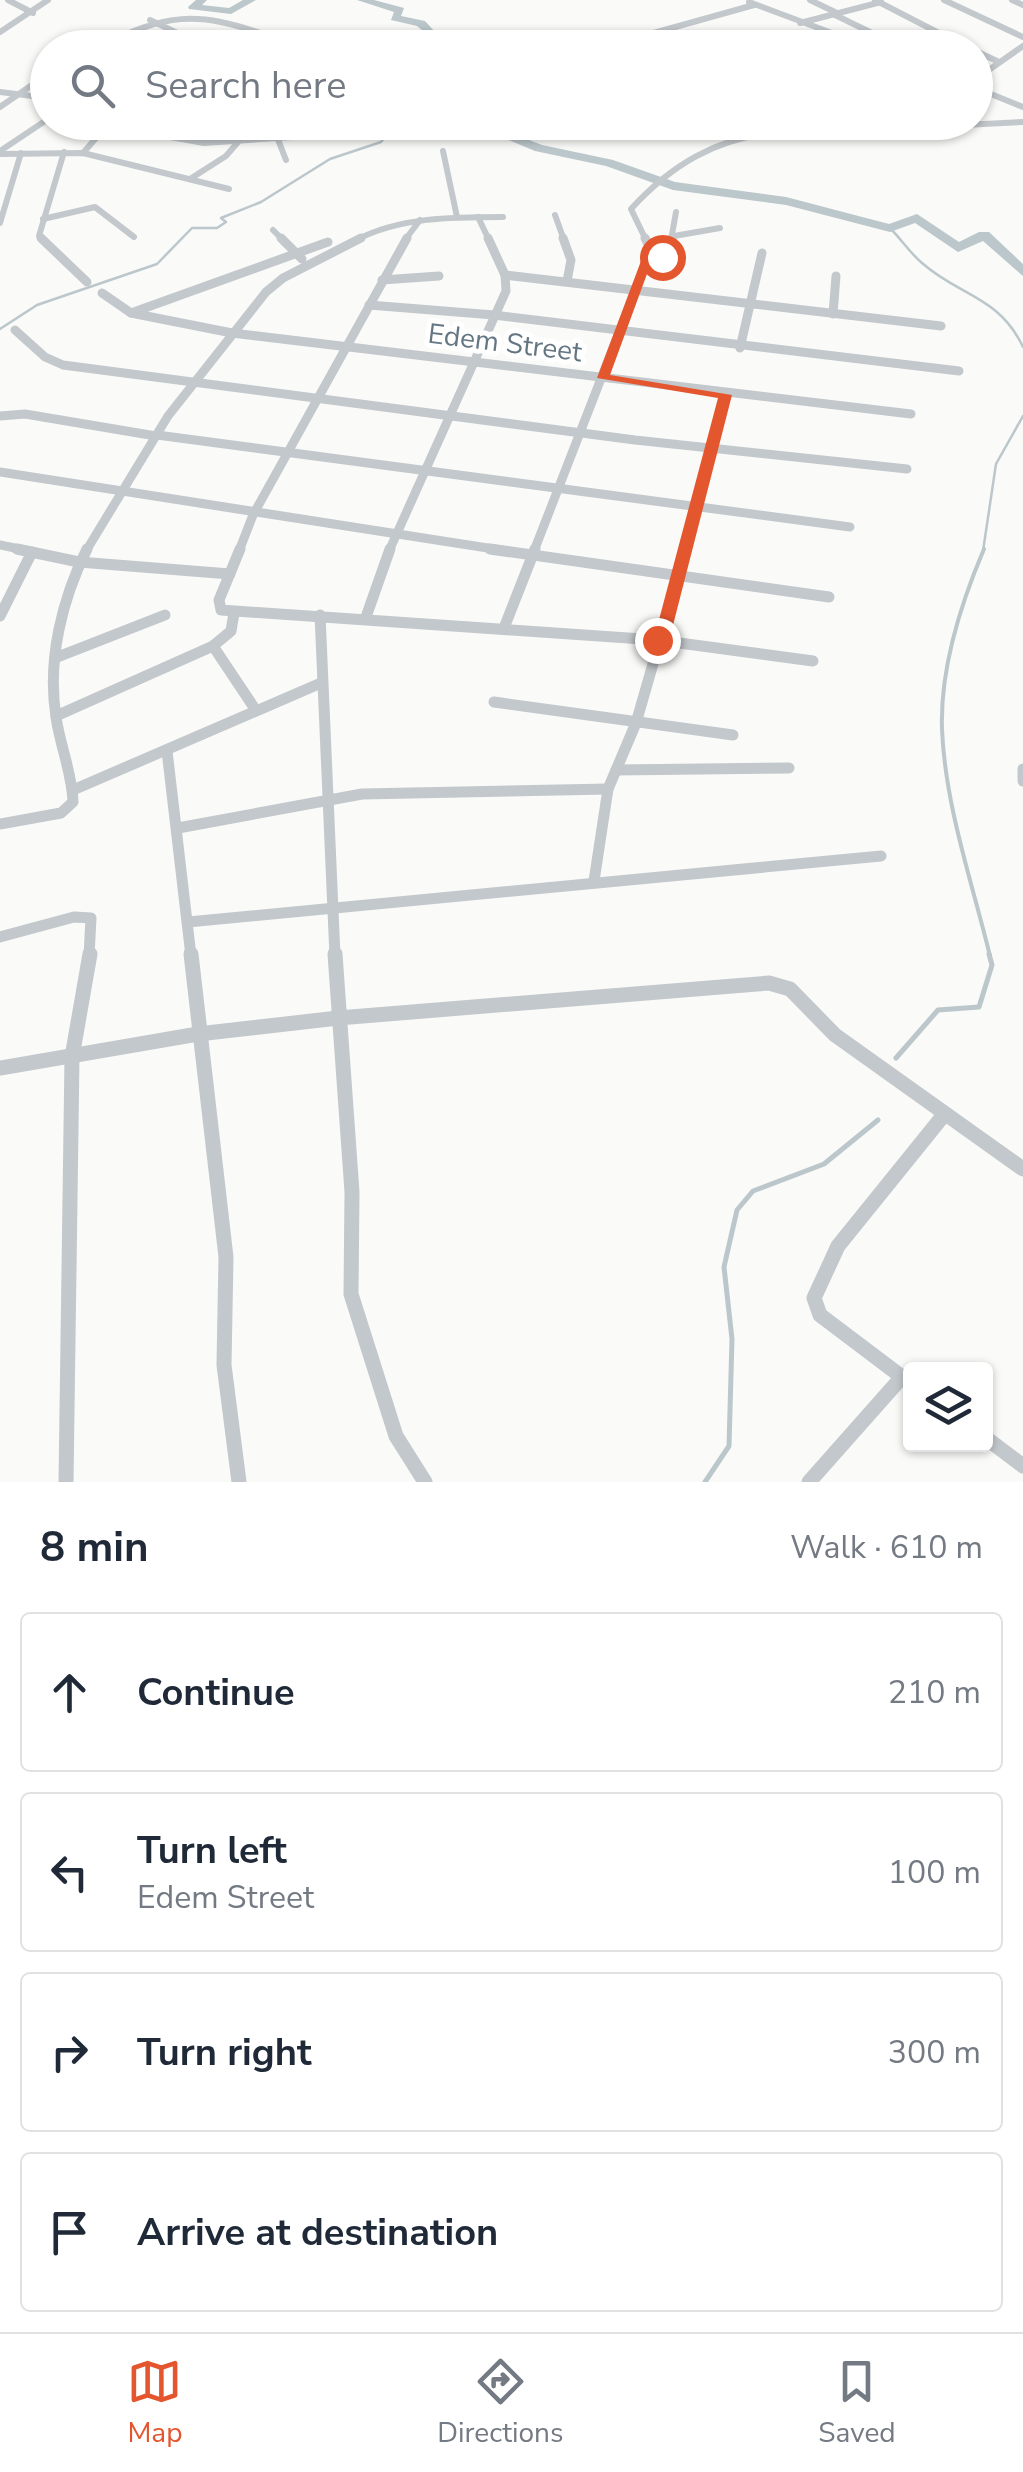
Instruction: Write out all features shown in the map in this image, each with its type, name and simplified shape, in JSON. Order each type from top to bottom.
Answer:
[{"type":"street","points":[[8,0],[33,13]]},
{"type":"street","points":[[0,32],[48,0]]},
{"type":"street","points":[[746,0],[820,30]]},
{"type":"street","points":[[810,0],[866,30]]},
{"type":"street","points":[[800,23],[890,0]]},
{"type":"street","points":[[944,0],[1023,38]]},
{"type":"street","points":[[1012,0],[1023,5]]},
{"type":"street","points":[[877,1],[933,30]]},
{"type":"street","points":[[668,30],[754,5]]},
{"type":"street","points":[[131,30],[150,20],[204,14],[251,30]]},
{"type":"street","points":[[150,20],[170,30]]},
{"type":"street","points":[[993,67],[1023,46]]},
{"type":"street","points":[[993,59],[999,62]]},
{"type":"street","points":[[0,107],[30,85]]},
{"type":"street","points":[[0,92],[30,96]]},
{"type":"street","points":[[993,94],[1021,104]]},
{"type":"street","points":[[993,123],[1023,122]]},
{"type":"street","points":[[0,152],[30,131]]},
{"type":"street","points":[[83,152],[94,140]]},
{"type":"street","points":[[181,140],[246,140]]},
{"type":"street","points":[[278,140],[286,160]]},
{"type":"street","points":[[504,628],[529,555],[560,488],[647,261],[650,248],[631,209],[648,192],[731,140]]},
{"type":"street","points":[[190,179],[226,156],[238,142]]},
{"type":"street","points":[[443,151],[457,217]]},
{"type":"street","points":[[0,152],[83,152],[229,189]]},
{"type":"street","points":[[64,152],[41,238],[87,282]]},
{"type":"street","points":[[0,224],[22,153]]},
{"type":"street","points":[[0,189],[14,188]]},
{"type":"street","points":[[43,219],[95,206],[134,237]]},
{"type":"street","points":[[647,261],[662,257],[670,249],[674,236],[671,224],[676,212]]},
{"type":"street","points":[[555,215],[572,260],[567,281]]},
{"type":"street","points":[[366,617],[377,577],[470,361],[506,291],[504,275],[478,217]]},
{"type":"street","points":[[0,824],[61,813],[73,802],[74,790],[56,716],[54,658],[59,615],[79,562],[156,436],[266,292],[381,227],[420,220],[504,217]]},
{"type":"street","points":[[420,220],[382,280],[253,516],[220,606],[234,614],[366,617],[657,640],[756,650],[813,661]]},
{"type":"street","points":[[674,236],[720,228]]},
{"type":"street","points":[[273,230],[310,264]]},
{"type":"street","points":[[131,313],[328,242]]},
{"type":"street","points":[[650,248],[670,249]]},
{"type":"street","points":[[740,348],[762,253]]},
{"type":"street","points":[[504,275],[638,287],[941,326]]},
{"type":"street","points":[[382,280],[438,276]]},
{"type":"street","points":[[833,314],[836,276]]},
{"type":"street","name":"Edem Street","points":[[102,293],[131,313],[232,334],[910,414]]},
{"type":"street","points":[[369,305],[494,315],[740,348],[960,371]]},
{"type":"street","points":[[15,330],[53,362],[196,384],[907,469]]},
{"type":"street","points":[[594,881],[608,789],[636,724],[657,640],[664,633],[725,395]]},
{"type":"street","points":[[0,416],[25,414],[156,436],[850,527]]},
{"type":"street","points":[[0,472],[253,516],[829,597]]},
{"type":"street","points":[[0,545],[79,562],[230,574]]},
{"type":"street","points":[[0,616],[5,592],[32,552]]},
{"type":"street","points":[[56,716],[213,646],[231,631],[234,614]]},
{"type":"street","points":[[54,658],[165,615]]},
{"type":"street","points":[[320,615],[320,683],[331,800],[338,1018],[352,1192],[351,1294],[396,1436],[425,1482]]},
{"type":"street","points":[[213,646],[253,706]]},
{"type":"street","points":[[74,790],[167,751],[253,706],[320,683]]},
{"type":"street","points":[[494,702],[734,735]]},
{"type":"street","points":[[167,751],[226,1257],[224,1365],[239,1482]]},
{"type":"street","points":[[616,770],[789,768]]},
{"type":"street","points":[[1023,769],[1023,781]]},
{"type":"street","points":[[178,828],[331,800],[497,788],[608,789]]},
{"type":"street","points":[[188,922],[882,856]]},
{"type":"street","points":[[0,937],[74,917],[91,918],[94,930],[72,1057],[66,1482]]},
{"type":"street","points":[[0,1068],[198,1034],[338,1018],[627,991],[779,984],[790,989],[835,1036],[1023,1169]]},
{"type":"street","points":[[903,1378],[820,1315],[814,1298],[838,1246],[943,1116]]},
{"type":"street","points":[[809,1482],[903,1383]]},
{"type":"street","points":[[993,1443],[1023,1466]]},
{"type":"waterway","points":[[202,0],[193,7],[231,11],[251,0]]},
{"type":"waterway","points":[[362,0],[400,10],[395,18],[421,23],[428,30]]},
{"type":"waterway","points":[[0,329],[37,305],[157,264],[192,228],[217,228],[226,222],[221,218],[261,202],[330,159],[382,140]]},
{"type":"waterway","points":[[518,140],[609,163],[673,186],[786,201],[890,228],[917,218],[958,248],[984,235],[1023,272]]},
{"type":"waterway","points":[[890,228],[922,263],[1002,317],[1023,347]]},
{"type":"waterway","points":[[983,551],[996,464],[1023,416]]},
{"type":"waterway","points":[[984,549],[954,637],[944,683],[942,729],[954,815],[990,956]]},
{"type":"waterway","points":[[896,1058],[938,1010],[979,1007],[992,965],[989,954]]},
{"type":"waterway","points":[[705,1482],[729,1446],[732,1339],[724,1267],[737,1210],[753,1191],[824,1164],[878,1120]]},
{"type":"route","points":[[657,640],[664,633],[725,395],[603,378],[647,261],[662,257]]}]
